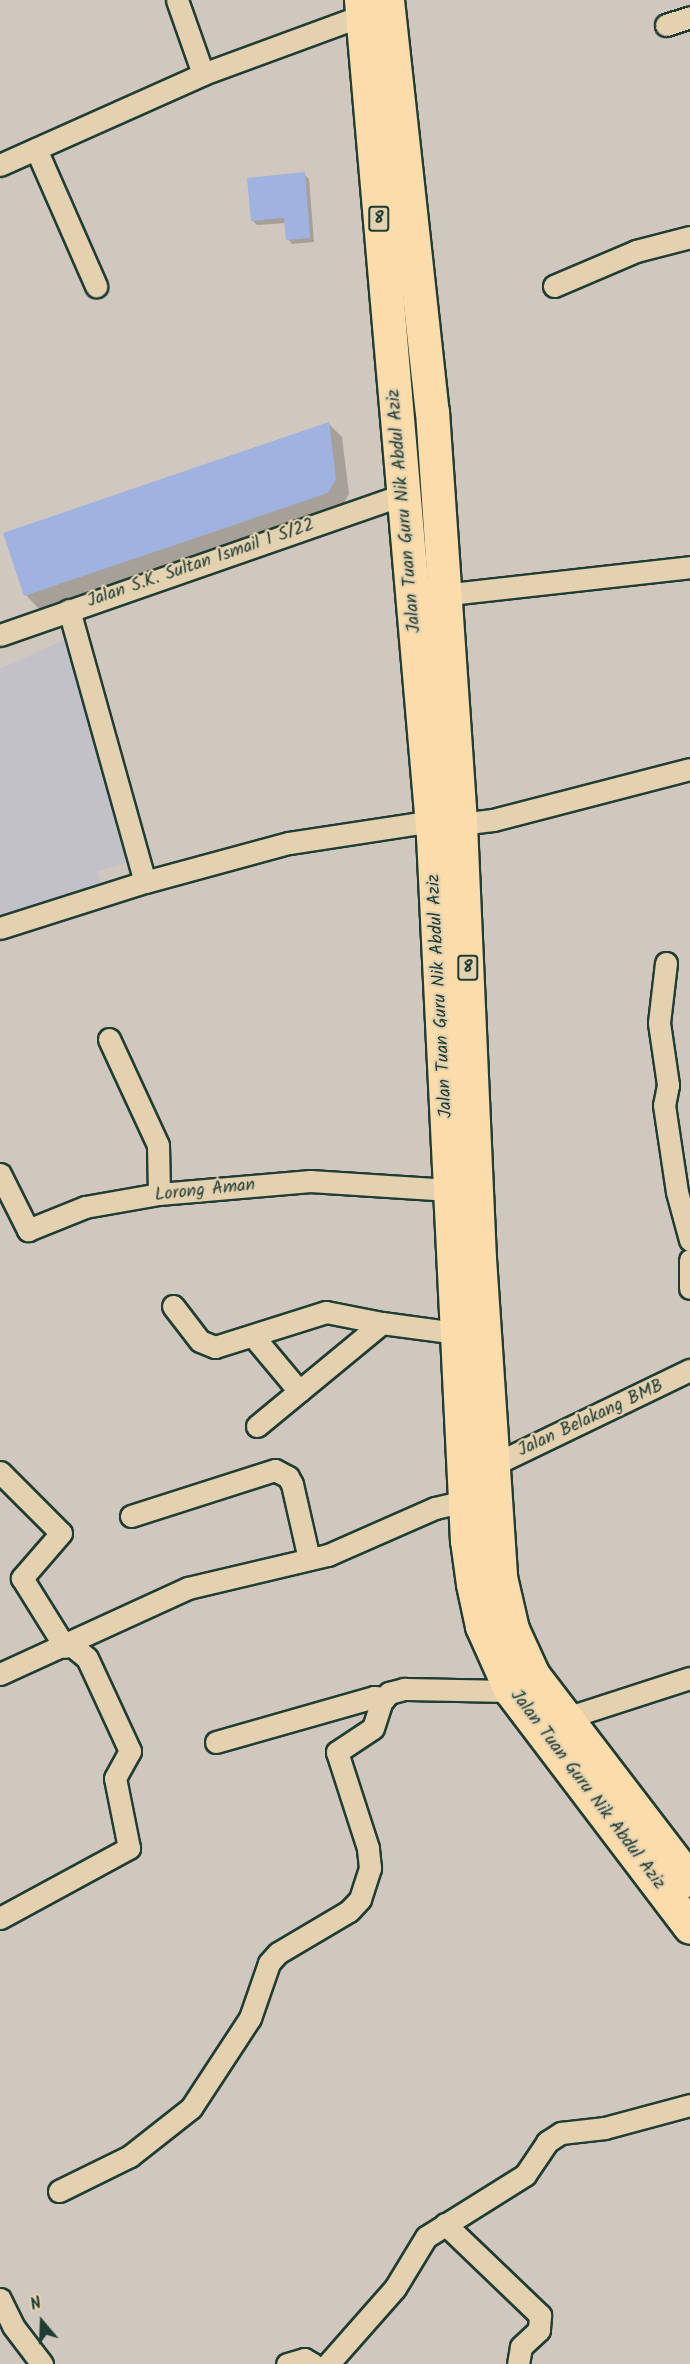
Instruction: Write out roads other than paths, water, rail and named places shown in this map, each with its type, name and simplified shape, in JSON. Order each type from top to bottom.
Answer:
[{"type":"main road","name":"Jalan Tuan Guru Nik Abdul Aziz","points":[[370,5],[433,429],[442,595],[446,823],[458,1040],[500,1577],[512,1629],[533,1675],[690,1880]]},
{"type":"main road","name":"Jalan Tuan Guru Nik Abdul Aziz","points":[[370,5],[403,495],[446,823]]},
{"type":"main road","points":[[399,438],[433,429]]},
{"type":"main road","name":"Jalan Tuan Guru Nik Abdul Aziz","points":[[458,1040],[450,1190],[468,1551],[482,1626],[511,1691],[690,1927]]},
{"type":"street","points":[[177,0],[203,75]]},
{"type":"street","points":[[0,165],[203,75],[370,5]]},
{"type":"street","points":[[666,24],[690,17]]},
{"type":"street","points":[[36,149],[96,286]]},
{"type":"street","points":[[554,286],[636,251],[690,237]]},
{"type":"street","name":"Jalan S.K. Sultan Ismail 1 S/22","points":[[0,635],[403,495]]},
{"type":"street","points":[[442,595],[690,567]]},
{"type":"street","points":[[69,610],[145,882]]},
{"type":"street","points":[[0,928],[145,882],[326,834],[493,820],[690,769]]},
{"type":"street","points":[[666,963],[659,1023],[668,1085],[664,1106],[678,1201],[690,1240]]},
{"type":"street","points":[[108,1039],[158,1145],[159,1194]]},
{"type":"street","name":"Lorong Aman","points":[[0,1174],[28,1230],[85,1207],[159,1194],[310,1180],[450,1190]]},
{"type":"street","points":[[690,1260],[690,1288]]},
{"type":"street","points":[[173,1306],[210,1347],[253,1336],[326,1312],[382,1323],[457,1333]]},
{"type":"street","points":[[257,1426],[382,1323]]},
{"type":"street","points":[[253,1336],[299,1391]]},
{"type":"street","name":"Jalan Belakang BMB","points":[[491,1466],[690,1370]]},
{"type":"street","points":[[131,1516],[275,1470],[288,1477],[292,1484],[309,1559]]},
{"type":"street","points":[[0,1472],[61,1533],[22,1578],[68,1646],[87,1658],[130,1750],[116,1778],[129,1848],[0,1918]]},
{"type":"street","points":[[0,1674],[68,1646],[188,1588],[328,1555],[435,1508],[465,1501]]},
{"type":"street","points":[[566,1718],[690,1678]]},
{"type":"street","points":[[216,1742],[374,1696],[385,1698],[404,1689],[511,1691]]},
{"type":"street","points":[[59,2191],[130,2156],[191,2108],[250,2018],[269,1963],[278,1953],[349,1911],[360,1899],[370,1868],[368,1848],[337,1752],[373,1728],[385,1698]]},
{"type":"street","points":[[328,2364],[395,2288],[426,2237],[525,2175],[547,2142],[561,2133],[605,2128],[690,2105]]},
{"type":"street","points":[[445,2224],[540,2315],[539,2330],[521,2347],[518,2364]]},
{"type":"street","points":[[0,2299],[6,2330],[42,2364]]},
{"type":"street","points":[[287,2364],[304,2359],[313,2364]]}]
